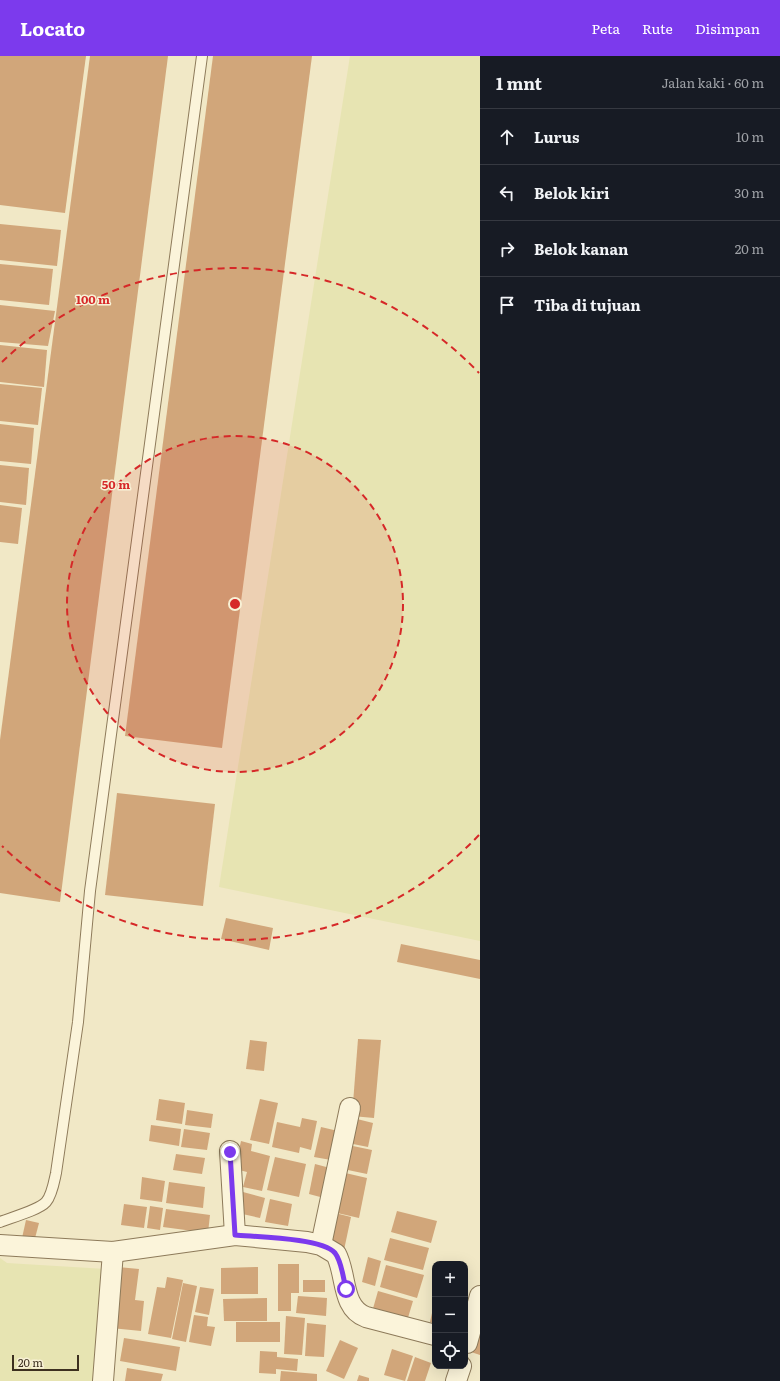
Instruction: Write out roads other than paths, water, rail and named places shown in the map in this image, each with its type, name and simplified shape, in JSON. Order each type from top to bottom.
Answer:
[{"type":"street","points":[[321,1245],[350,1108]]},
{"type":"street","points":[[230,1152],[235,1235]]},
{"type":"street","points":[[0,1245],[114,1252],[235,1235],[273,1238],[321,1245],[333,1252],[338,1258],[351,1305],[356,1313],[432,1334]]},
{"type":"street","points":[[103,1381],[114,1252]]},
{"type":"street","points":[[468,1339],[480,1296]]},
{"type":"street","points":[[456,1381],[460,1369]]},
{"type":"lane","points":[[0,1222],[46,1202],[52,1189],[56,1173],[78,1022],[91,883],[202,56]]}]
